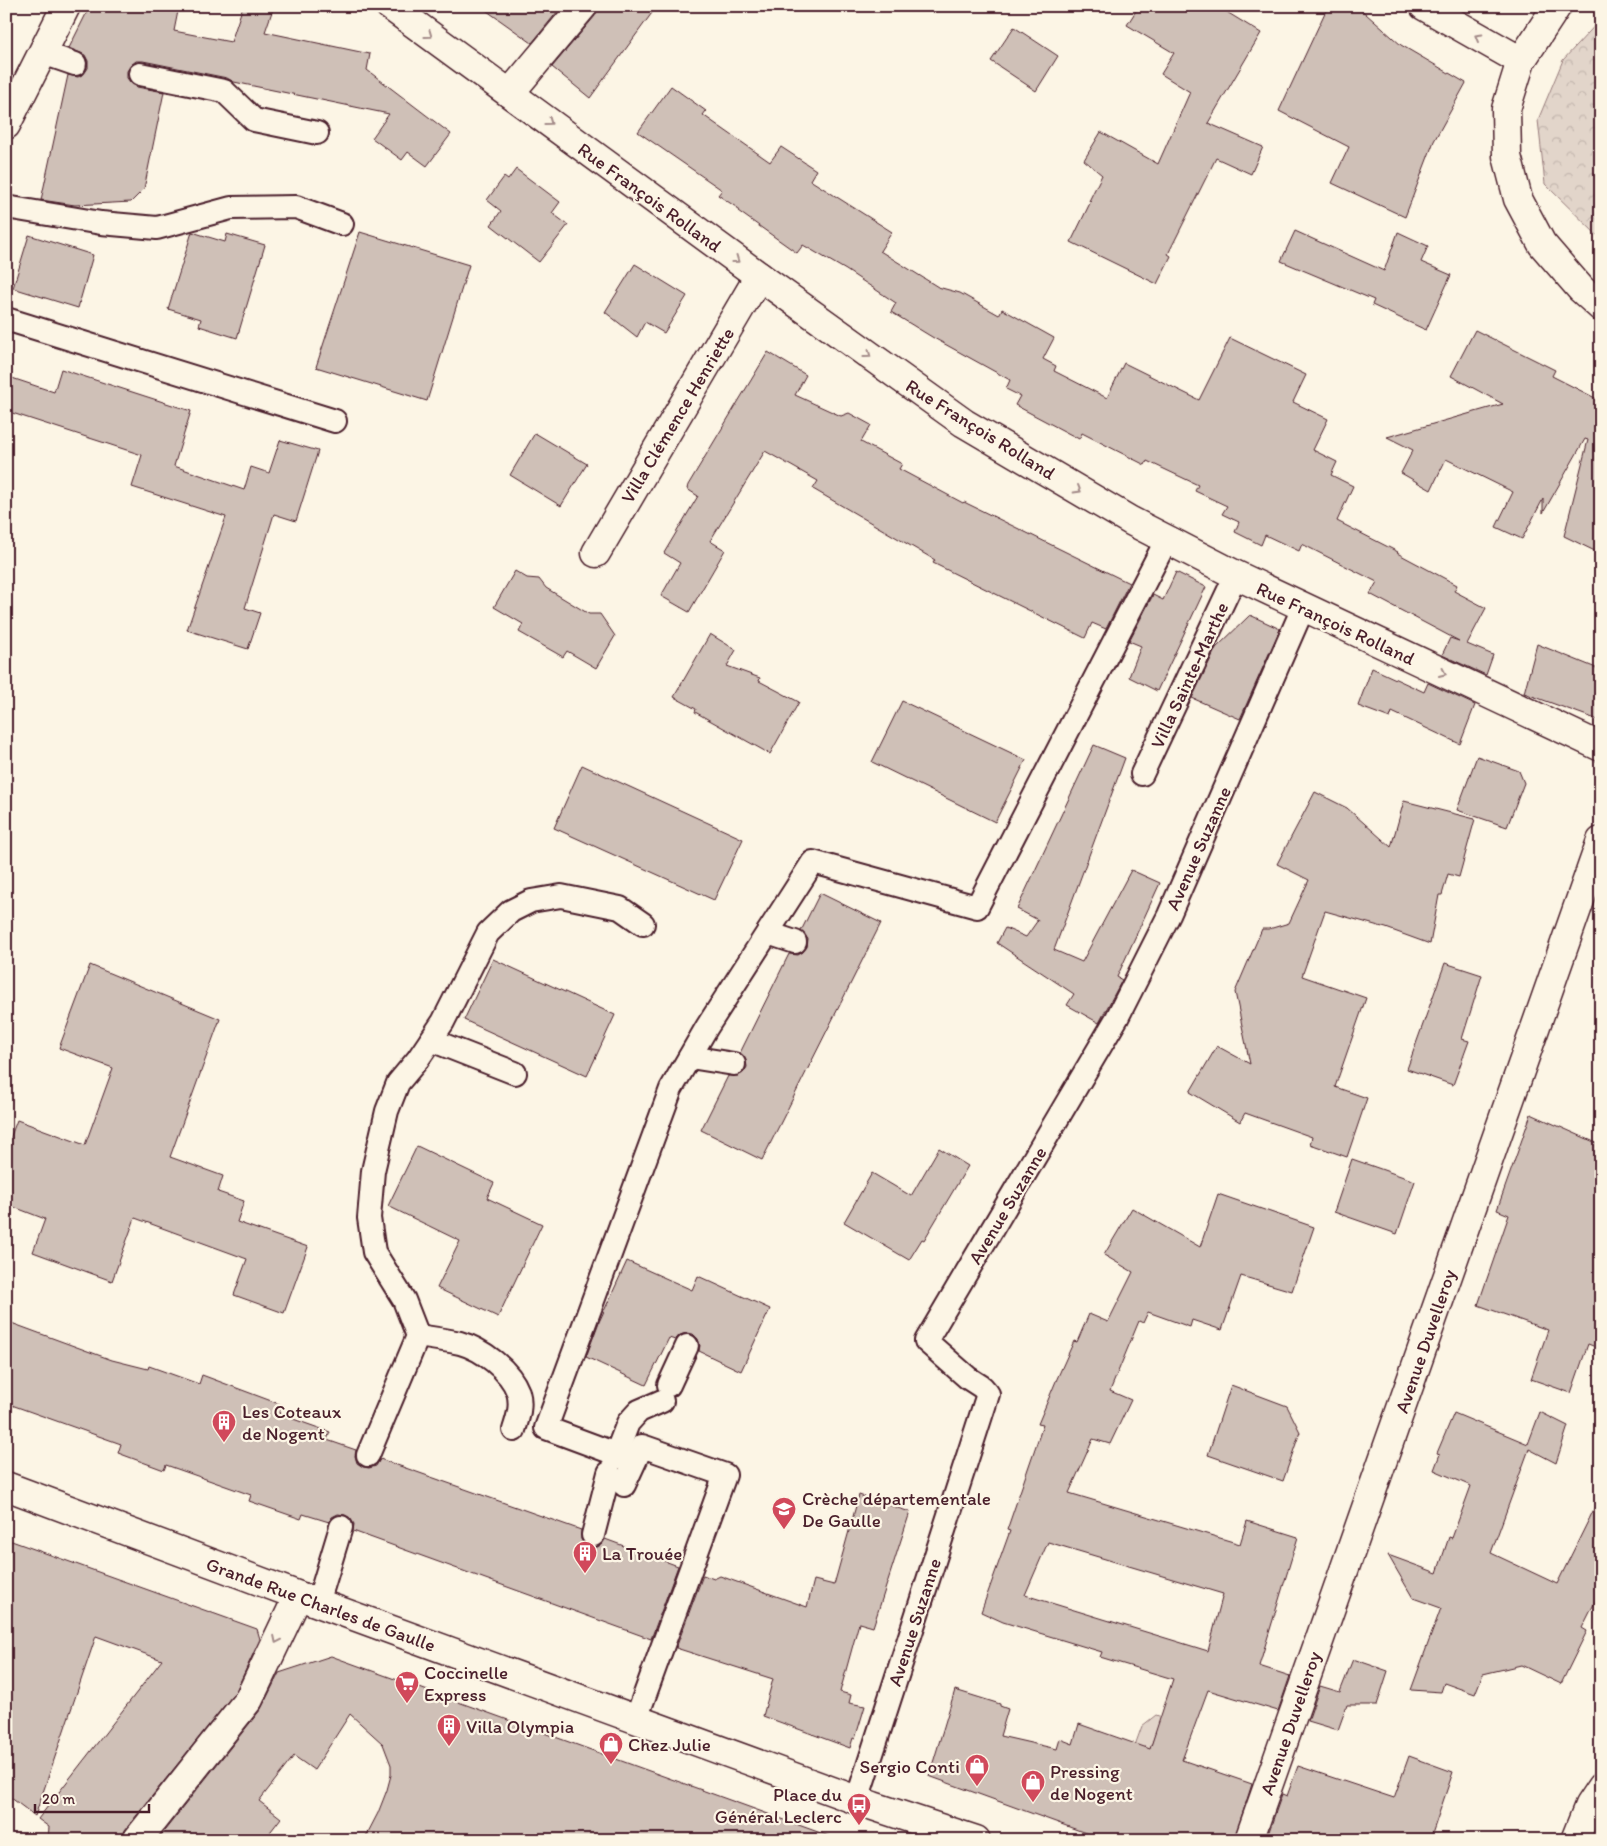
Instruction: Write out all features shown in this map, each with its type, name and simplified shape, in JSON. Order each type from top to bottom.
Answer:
[{"type":"street","points":[[6,125],[66,6]]},
{"type":"street","name":"Rue François Rolland","points":[[390,6],[759,276],[964,423],[1132,521],[1236,575],[1601,747]]},
{"type":"street","points":[[510,93],[583,6]]},
{"type":"street","points":[[1424,6],[1521,61]]},
{"type":"street","points":[[1557,6],[1521,61],[1506,110],[1507,156],[1518,199],[1542,244],[1581,289],[1601,307]]},
{"type":"street","name":"Villa Clémence Henriette","points":[[596,553],[759,276]]},
{"type":"street","name":"Avenue Duvelleroy","points":[[1249,1840],[1601,841]]},
{"type":"street","name":"Grande Rue Charles de Gaulle","points":[[6,1486],[308,1600],[857,1800],[976,1840]]},
{"type":"street","points":[[137,1840],[248,1699],[308,1600]]},
{"type":"street","points":[[1575,1840],[1589,1805],[1601,1787]]},
{"type":"lane","points":[[43,53],[75,64]]},
{"type":"lane","points":[[140,74],[224,91],[254,120],[317,133]]},
{"type":"lane","points":[[6,207],[101,223],[157,228],[231,208],[296,208],[342,224]]},
{"type":"lane","points":[[6,319],[335,421]]},
{"type":"lane","points":[[616,1468],[546,1428],[671,1088],[813,862],[977,907],[1166,539]]},
{"type":"lane","name":"Villa Sainte-Marthe","points":[[1142,774],[1236,575]]},
{"type":"lane","name":"Avenue Suzanne","points":[[857,1800],[988,1394],[982,1387],[968,1378],[926,1342],[1117,1018],[1169,915],[1303,608]]},
{"type":"lane","points":[[368,1455],[418,1336],[404,1300],[374,1252],[368,1218],[373,1171],[387,1111],[398,1083],[443,1022],[488,933],[511,911],[531,901],[561,896],[620,908],[643,924]]},
{"type":"lane","points":[[768,933],[795,942]]},
{"type":"lane","points":[[431,1040],[515,1073]]},
{"type":"lane","points":[[690,1057],[734,1064]]},
{"type":"lane","points":[[418,1336],[462,1344],[488,1356],[506,1373],[518,1392],[519,1413],[514,1430]]},
{"type":"lane","points":[[593,1535],[616,1468],[628,1423],[639,1411],[666,1393],[687,1346]]},
{"type":"lane","points":[[616,1468],[642,1446],[725,1475],[636,1719]]},
{"type":"lane","points":[[308,1600],[342,1527]]},
{"type":"green space","points":[[1601,19],[1601,239],[1545,184],[1538,120],[1563,60]]},
{"type":"green space","points":[[1156,1715],[1189,1727],[1190,1739],[1157,1729],[1151,1746],[1184,1757],[1171,1790],[1125,1773],[1142,1726]]},
{"type":"building","points":[[90,6],[179,6],[174,31],[231,42],[243,6],[274,6],[265,32],[370,54],[367,70],[451,134],[427,166],[408,152],[402,160],[372,138],[389,114],[234,82],[227,78],[136,61],[127,71],[127,78],[131,83],[137,87],[164,92],[144,189],[131,202],[75,205],[41,200],[68,75],[78,77],[84,74],[88,68],[88,61],[85,55],[69,48]]},
{"type":"building","points":[[480,6],[562,6],[532,43]]},
{"type":"building","points":[[598,6],[657,6],[590,98],[552,67],[595,16]]},
{"type":"building","points":[[1139,6],[1217,6],[1261,33],[1208,123],[1263,147],[1251,174],[1216,158],[1168,254],[1171,256],[1157,284],[1071,242],[1102,175],[1084,160],[1101,132],[1158,164],[1190,92],[1161,74],[1174,53],[1127,25]]},
{"type":"building","points":[[1328,6],[1357,6],[1401,45],[1466,83],[1434,141],[1405,217],[1332,183],[1349,147],[1279,111]]},
{"type":"building","points":[[1014,27],[1058,56],[1036,91],[991,61]]},
{"type":"building","points":[[671,86],[706,111],[703,115],[770,162],[781,147],[816,170],[810,180],[892,232],[880,251],[938,287],[960,293],[999,315],[1002,309],[1054,338],[1043,359],[1056,366],[1054,371],[1107,398],[1124,363],[1199,400],[1230,338],[1306,375],[1293,402],[1328,419],[1313,450],[1337,462],[1331,475],[1353,486],[1337,521],[1457,585],[1454,591],[1486,608],[1467,644],[1493,655],[1486,675],[1442,655],[1450,638],[1459,641],[1370,594],[1377,582],[1302,544],[1299,551],[1265,535],[1261,545],[1235,532],[1239,522],[1222,514],[1227,506],[1195,491],[1198,485],[1147,461],[1145,465],[1082,433],[1079,439],[1015,405],[1020,396],[1006,389],[1010,380],[891,312],[896,303],[846,270],[803,245],[797,253],[738,211],[739,209],[718,195],[722,190],[638,132]]},
{"type":"building","points":[[516,169],[560,202],[552,213],[568,225],[539,262],[491,225],[501,211],[487,200],[504,177],[508,180]]},
{"type":"building","points":[[1295,231],[1384,271],[1398,232],[1428,246],[1421,262],[1451,275],[1426,330],[1372,305],[1374,300],[1281,261]]},
{"type":"building","points":[[192,232],[225,242],[227,234],[265,245],[237,338],[199,326],[201,319],[168,309]]},
{"type":"building","points":[[360,232],[469,265],[427,401],[316,367]]},
{"type":"building","points":[[29,235],[93,255],[78,308],[13,288]]},
{"type":"building","points":[[635,264],[687,296],[664,333],[645,322],[637,337],[605,312]]},
{"type":"building","points":[[1475,330],[1555,370],[1552,376],[1601,401],[1601,554],[1564,536],[1588,440],[1585,439],[1543,513],[1543,499],[1522,539],[1496,527],[1513,492],[1446,459],[1431,490],[1401,473],[1413,450],[1387,437],[1503,404],[1451,376]]},
{"type":"building","points":[[768,352],[806,375],[795,395],[841,416],[849,413],[871,425],[861,442],[902,464],[899,469],[963,503],[1129,583],[1106,629],[1092,623],[1085,638],[933,563],[935,560],[813,489],[818,481],[765,451],[710,541],[725,550],[689,612],[661,596],[680,563],[664,553],[698,496],[687,489],[688,485]]},
{"type":"building","points":[[61,369],[191,411],[174,466],[244,490],[251,467],[269,473],[280,440],[318,451],[296,521],[274,514],[245,608],[260,613],[248,649],[187,630],[226,517],[132,487],[142,455],[6,411],[6,376],[54,392]]},
{"type":"building","points":[[535,433],[587,464],[561,506],[510,475]]},
{"type":"building","points":[[515,571],[527,578],[539,579],[546,588],[589,614],[600,614],[615,636],[596,668],[567,651],[563,657],[519,632],[523,624],[494,607]]},
{"type":"building","points":[[1176,572],[1206,587],[1157,691],[1129,677],[1141,646],[1129,641],[1153,595],[1163,600]]},
{"type":"building","points":[[1250,615],[1280,629],[1240,719],[1192,698],[1216,648]]},
{"type":"building","points":[[710,634],[736,650],[727,666],[760,678],[759,681],[799,702],[770,754],[695,712],[696,709],[674,697]]},
{"type":"building","points":[[1537,644],[1601,670],[1601,721],[1524,693]]},
{"type":"building","points":[[1372,668],[1424,692],[1428,683],[1475,705],[1460,744],[1392,712],[1390,718],[1358,706]]},
{"type":"building","points":[[902,701],[1026,760],[995,822],[872,762]]},
{"type":"building","points":[[1094,745],[1125,758],[1054,950],[1082,962],[1131,870],[1160,883],[1117,977],[1122,980],[1099,1023],[1067,1005],[1074,994],[997,943],[1005,928],[1026,937],[1038,920],[1017,909]]},
{"type":"building","points":[[1477,756],[1519,771],[1524,783],[1507,827],[1457,810]]},
{"type":"building","points":[[582,765],[743,839],[714,900],[554,828]]},
{"type":"building","points":[[1315,792],[1347,808],[1391,847],[1404,801],[1475,819],[1459,877],[1448,874],[1442,895],[1439,895],[1430,944],[1386,928],[1325,911],[1302,976],[1366,998],[1335,1087],[1367,1098],[1347,1157],[1310,1144],[1312,1137],[1245,1113],[1240,1122],[1190,1092],[1217,1046],[1250,1064],[1235,992],[1262,929],[1269,929],[1289,923],[1309,880],[1277,864]]},
{"type":"building","points":[[820,893],[881,923],[762,1160],[701,1130],[728,1076],[738,1076],[747,1067],[746,1060],[740,1053],[789,954],[798,955],[807,947],[808,939],[801,931]]},
{"type":"building","points":[[493,959],[615,1015],[587,1076],[464,1020]]},
{"type":"building","points":[[1445,963],[1482,975],[1462,1039],[1469,1041],[1453,1085],[1407,1069]]},
{"type":"building","points":[[90,965],[220,1019],[170,1157],[223,1176],[218,1192],[244,1201],[237,1222],[308,1247],[284,1313],[234,1295],[247,1259],[135,1218],[112,1281],[33,1252],[45,1219],[6,1204],[6,1149],[17,1120],[85,1145],[113,1068],[59,1048]]},
{"type":"building","points":[[1531,1114],[1601,1145],[1601,1349],[1588,1344],[1571,1393],[1531,1379],[1548,1330],[1478,1305],[1509,1215],[1497,1210]]},
{"type":"building","points":[[417,1146],[494,1183],[487,1198],[542,1224],[498,1317],[437,1288],[460,1241],[388,1206]]},
{"type":"building","points":[[939,1148],[968,1166],[924,1240],[922,1239],[909,1260],[844,1222],[872,1173],[911,1196]]},
{"type":"building","points":[[1352,1159],[1415,1181],[1397,1234],[1334,1212]]},
{"type":"building","points":[[1218,1194],[1314,1227],[1292,1291],[1241,1276],[1222,1330],[1192,1320],[1190,1327],[1148,1312],[1143,1323],[1139,1321],[1110,1391],[1131,1400],[1110,1444],[1093,1439],[1069,1493],[1240,1544],[1247,1521],[1298,1537],[1259,1666],[1290,1676],[1278,1711],[1208,1690],[1182,1760],[1252,1784],[1234,1840],[1105,1840],[929,1776],[955,1690],[1000,1704],[1000,1706],[1008,1709],[1000,1736],[1057,1749],[1060,1739],[1073,1744],[1079,1724],[1150,1749],[1173,1679],[1100,1657],[1102,1652],[1003,1622],[981,1612],[1010,1531],[1007,1530],[1043,1425],[1038,1424],[1056,1381],[1074,1341],[1077,1342],[1089,1314],[1108,1322],[1133,1272],[1104,1255],[1132,1208],[1200,1247]],"holes":[[[1048,1542],[1223,1594],[1208,1651],[1025,1595]]]},
{"type":"building","points":[[627,1261],[692,1290],[698,1276],[770,1309],[741,1371],[699,1351],[698,1339],[693,1334],[686,1333],[680,1335],[675,1340],[669,1338],[646,1385],[586,1357],[599,1322]]},
{"type":"building","points":[[6,1321],[112,1360],[148,1369],[149,1366],[199,1384],[202,1375],[282,1405],[279,1414],[330,1432],[327,1440],[356,1450],[357,1463],[363,1467],[376,1466],[380,1459],[581,1530],[581,1539],[589,1548],[597,1547],[605,1539],[678,1566],[651,1639],[353,1531],[354,1524],[345,1515],[338,1514],[332,1517],[329,1522],[303,1514],[301,1519],[249,1501],[251,1495],[166,1465],[164,1470],[118,1453],[121,1444],[6,1403]]},
{"type":"building","points":[[1231,1385],[1287,1406],[1300,1432],[1283,1481],[1208,1455]]},
{"type":"building","points":[[1540,1412],[1568,1426],[1556,1463],[1529,1449],[1491,1553],[1557,1584],[1601,1495],[1601,1590],[1582,1628],[1587,1631],[1561,1684],[1521,1665],[1483,1674],[1475,1694],[1444,1683],[1441,1692],[1411,1690],[1441,1608],[1413,1598],[1388,1555],[1437,1573],[1449,1537],[1452,1538],[1471,1486],[1434,1470],[1440,1454],[1437,1453],[1454,1413],[1528,1444]]},
{"type":"building","points":[[859,1495],[910,1512],[873,1627],[859,1623],[840,1692],[851,1695],[849,1703],[865,1706],[855,1739],[853,1738],[850,1748],[763,1716],[773,1679],[676,1648],[703,1575],[714,1579],[720,1576],[807,1607],[814,1580],[834,1585]]},
{"type":"building","points":[[6,1539],[257,1629],[260,1639],[236,1691],[125,1830],[122,1840],[48,1840],[49,1827],[38,1819],[162,1660],[96,1636],[35,1816],[6,1794]]},
{"type":"building","points":[[331,1656],[829,1836],[828,1840],[364,1840],[387,1790],[391,1775],[391,1765],[383,1744],[350,1714],[314,1770],[294,1756],[259,1801],[281,1818],[264,1840],[157,1840],[261,1709],[279,1673]]},
{"type":"building","points":[[1353,1659],[1388,1671],[1377,1705],[1347,1705],[1338,1730],[1308,1721],[1320,1686],[1340,1692]]},
{"type":"building","points":[[1409,1756],[1453,1772],[1430,1840],[1266,1840],[1282,1794],[1287,1796],[1298,1766],[1394,1798]]},
{"type":"place","name":"Les Coteaux de Nogent","points":[[224,1443]]},
{"type":"place","name":"Crèche départementale De Gaulle","points":[[784,1530]]},
{"type":"place","name":"La Trouée","points":[[585,1574]]},
{"type":"place","name":"Coccinelle Express","points":[[407,1704]]},
{"type":"place","name":"Villa Olympia","points":[[449,1747]]},
{"type":"place","name":"Chez Julie","points":[[611,1765]]},
{"type":"place","name":"Sergio Conti","points":[[977,1787]]},
{"type":"place","name":"Pressing de Nogent","points":[[1033,1803]]},
{"type":"place","name":"Place du Général Leclerc","points":[[859,1826]]}]
